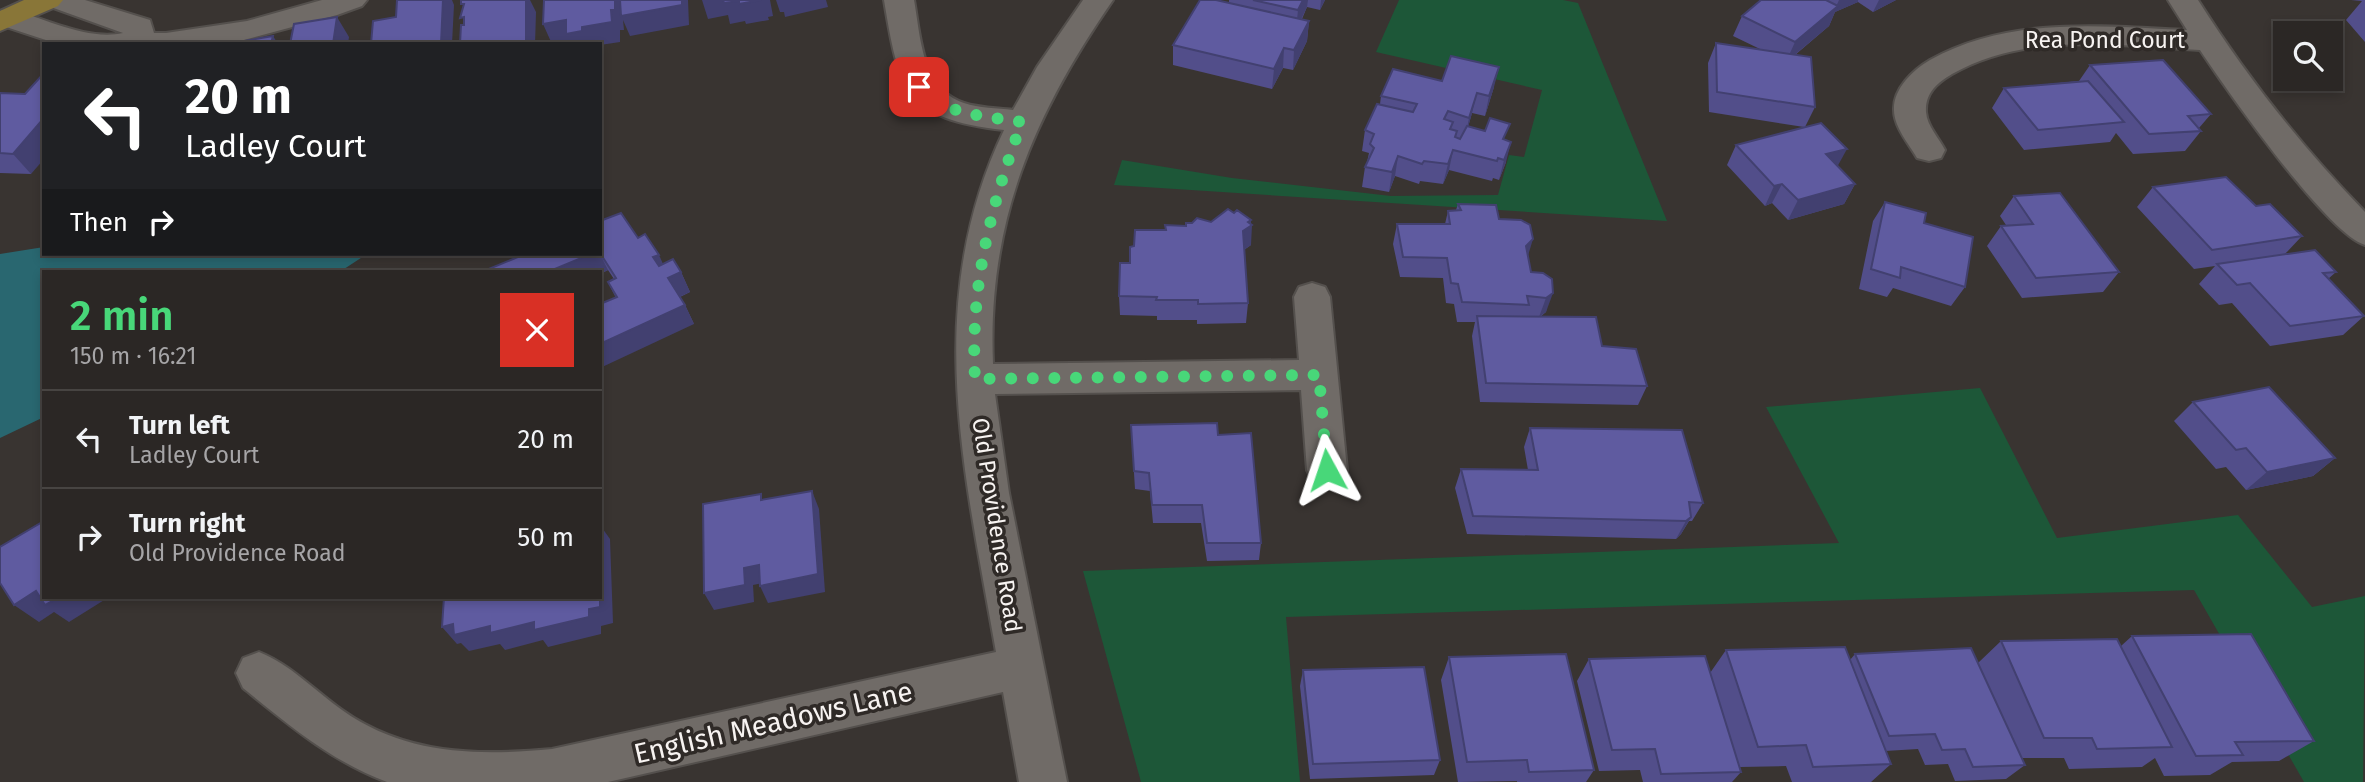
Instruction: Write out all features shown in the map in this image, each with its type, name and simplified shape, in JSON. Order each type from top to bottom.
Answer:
[{"type":"main road","points":[[4,20],[48,0]]},
{"type":"street","points":[[58,0],[105,18],[139,27],[128,42]]},
{"type":"street","points":[[181,42],[282,23],[352,0]]},
{"type":"street","points":[[899,0],[914,75],[919,87],[952,110],[1022,122]]},
{"type":"street","name":"Old Providence Road","points":[[1043,782],[981,455],[975,379],[976,294],[991,215],[1022,122],[1039,86],[1066,41],[1098,0]]},
{"type":"street","points":[[2183,0],[2208,41],[2316,183],[2365,233]]},
{"type":"street","points":[[4,20],[88,42]]},
{"type":"street","name":"Rea Pond Court","points":[[1929,150],[1910,116],[1914,90],[1921,79],[1947,61],[1998,41],[2058,35],[2208,41]]},
{"type":"street","points":[[1312,298],[1327,470]]},
{"type":"street","points":[[975,379],[1319,375]]},
{"type":"street","name":"English Meadows Lane","points":[[259,673],[352,744],[380,757],[419,769],[503,777],[551,772],[1021,667]]},
{"type":"green space","points":[[1399,0],[1563,0],[1578,3],[1667,221],[1114,185],[1122,160],[1232,178],[1391,196],[1498,195],[1509,155],[1524,157],[1542,90],[1376,52]]},
{"type":"green space","points":[[1980,388],[2057,538],[2238,515],[2312,607],[2365,596],[2363,782],[2304,782],[2194,590],[1286,617],[1300,782],[1141,782],[1083,571],[1839,543],[1766,407]]},
{"type":"water","points":[[42,247],[42,256],[364,256],[343,270],[42,270],[42,418],[0,438],[0,254]]},
{"type":"building","points":[[397,0],[443,0],[441,42],[371,42],[373,21],[396,17]]},
{"type":"building","points":[[461,0],[526,0],[526,42],[460,42],[461,25],[464,25],[464,17],[460,18],[464,4],[461,4]]},
{"type":"building","points":[[544,0],[615,0],[615,10],[611,10],[612,22],[582,27],[582,31],[566,34],[566,20],[543,24]]},
{"type":"building","points":[[620,0],[682,0],[682,5],[621,16]]},
{"type":"building","points":[[723,0],[761,0],[739,4],[739,1],[724,3]]},
{"type":"building","points":[[1200,0],[1216,0],[1309,21],[1294,50],[1284,48],[1274,69],[1173,45]]},
{"type":"building","points":[[1253,0],[1303,0],[1298,10]]},
{"type":"building","points":[[1761,0],[1826,0],[1838,6],[1795,42],[1742,16]]},
{"type":"building","points":[[337,17],[333,42],[290,42],[294,24]]},
{"type":"building","points":[[273,36],[272,42],[238,42]]},
{"type":"building","points":[[1716,43],[1811,57],[1815,107],[1717,92]]},
{"type":"building","points":[[1451,56],[1499,67],[1489,96],[1477,93],[1469,118],[1448,111],[1444,119],[1453,122],[1450,129],[1457,131],[1455,137],[1460,139],[1467,126],[1485,131],[1490,118],[1510,124],[1503,139],[1511,142],[1504,160],[1498,158],[1497,161],[1453,150],[1448,164],[1424,161],[1422,164],[1398,156],[1392,172],[1365,167],[1374,148],[1370,144],[1374,134],[1365,130],[1377,104],[1413,112],[1417,104],[1381,96],[1393,69],[1442,81]]},
{"type":"building","points":[[2163,60],[2211,114],[2188,116],[2201,131],[2149,134],[2090,65]]},
{"type":"building","points":[[42,75],[42,120],[13,154],[0,153],[0,93],[25,94]]},
{"type":"building","points":[[2088,81],[2124,122],[2038,130],[2004,88]]},
{"type":"building","points":[[1821,123],[1847,149],[1826,154],[1855,184],[1798,200],[1782,184],[1774,186],[1736,145]]},
{"type":"building","points":[[2226,177],[2256,206],[2270,204],[2302,236],[2212,250],[2153,187]]},
{"type":"building","points":[[2060,193],[2119,272],[2036,278],[2001,226],[2033,224],[2014,196]]},
{"type":"building","points":[[1885,202],[1926,213],[1924,223],[1973,237],[1965,287],[1901,267],[1900,278],[1871,269]]},
{"type":"building","points":[[1458,204],[1496,205],[1499,219],[1521,220],[1530,225],[1533,239],[1526,246],[1531,272],[1543,273],[1552,279],[1553,293],[1546,298],[1527,296],[1529,305],[1462,302],[1458,284],[1451,283],[1447,258],[1403,257],[1397,224],[1450,224],[1448,211],[1461,210]]},
{"type":"building","points":[[1228,209],[1234,213],[1237,210],[1251,220],[1248,222],[1252,225],[1243,231],[1248,303],[1198,304],[1198,300],[1156,300],[1157,297],[1119,296],[1120,263],[1130,263],[1130,247],[1134,246],[1135,230],[1166,230],[1165,225],[1186,226],[1186,223],[1192,223],[1197,218],[1211,222]]},
{"type":"building","points":[[621,213],[638,238],[645,234],[659,255],[653,257],[659,266],[673,259],[681,272],[668,278],[685,305],[602,343],[602,303],[617,297],[608,282],[616,278],[602,256],[602,220]]},
{"type":"building","points":[[2315,250],[2336,272],[2323,273],[2364,316],[2290,326],[2250,283],[2237,285],[2217,264]]},
{"type":"building","points":[[520,256],[586,256],[552,270],[486,270]]},
{"type":"building","points":[[1477,316],[1596,317],[1602,346],[1636,349],[1647,386],[1486,383]]},
{"type":"building","points":[[2269,387],[2335,458],[2267,472],[2246,448],[2236,450],[2193,402]]},
{"type":"building","points":[[1217,423],[1218,435],[1251,433],[1261,543],[1207,543],[1202,505],[1152,505],[1149,473],[1134,471],[1131,425]]},
{"type":"building","points":[[1530,428],[1682,430],[1703,503],[1689,502],[1691,517],[1686,521],[1473,516],[1461,469],[1538,470]]},
{"type":"building","points":[[812,491],[818,574],[760,586],[759,565],[744,568],[745,585],[704,593],[703,504],[761,494],[761,500]]},
{"type":"building","points":[[42,522],[42,599],[56,599],[45,605],[36,591],[14,605],[0,583],[0,547]]},
{"type":"building","points":[[444,599],[600,599],[600,607],[589,609],[589,617],[534,630],[534,622],[490,633],[490,626],[454,635],[453,624],[442,627]]},
{"type":"building","points":[[2251,634],[2314,741],[2235,742],[2243,755],[2196,756],[2132,636]]},
{"type":"building","points":[[2117,639],[2172,747],[2097,749],[2092,738],[2044,738],[2001,641]]},
{"type":"building","points":[[1845,647],[1891,764],[1813,767],[1806,745],[1758,747],[1726,650]]},
{"type":"building","points":[[1971,648],[2025,765],[1973,767],[1965,749],[1942,750],[1935,734],[1889,736],[1855,654]]},
{"type":"building","points":[[1566,654],[1594,770],[1529,772],[1527,760],[1467,762],[1449,657]]},
{"type":"building","points":[[1705,656],[1741,772],[1661,774],[1655,749],[1612,750],[1589,659]]},
{"type":"building","points":[[1424,667],[1440,760],[1313,764],[1303,670]]},
{"type":"route","points":[[919,87],[952,110],[1022,122],[991,215],[976,294],[975,379],[1319,375],[1327,470]]}]
